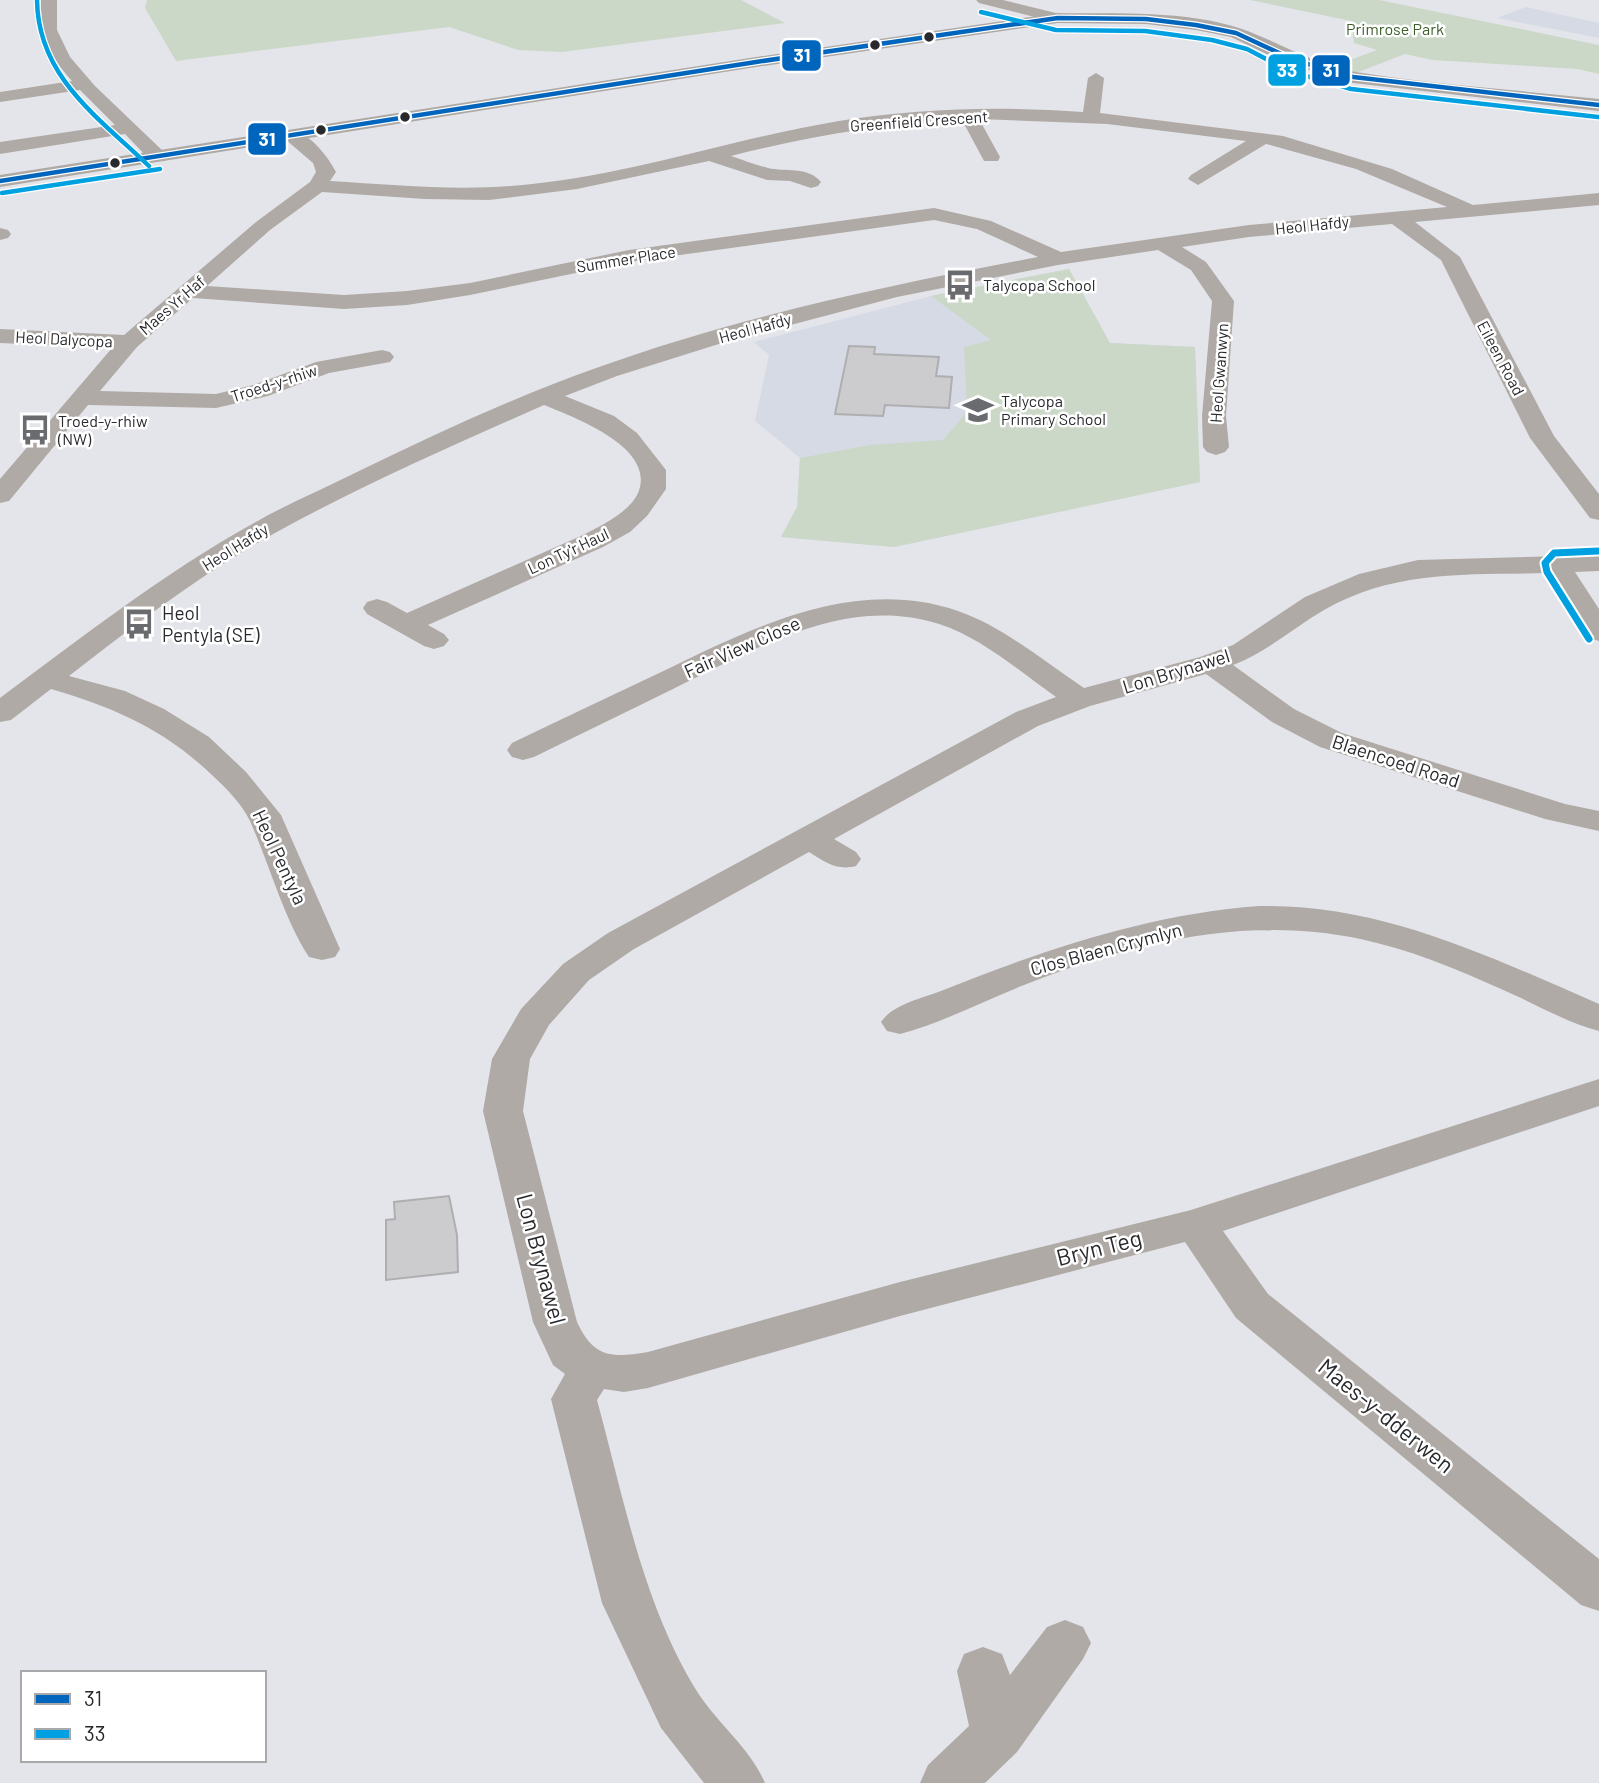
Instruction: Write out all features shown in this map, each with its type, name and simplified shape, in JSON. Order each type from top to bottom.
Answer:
[{"type":"street","points":[[49,0],[46,15],[55,46],[86,84],[158,157]]},
{"type":"street","points":[[984,0],[1058,18]]},
{"type":"street","points":[[0,181],[1058,18],[1146,19],[1205,26],[1236,33],[1294,60],[1353,77],[1599,105]]},
{"type":"street","points":[[1091,117],[1096,78]]},
{"type":"street","points":[[0,97],[86,84]]},
{"type":"street","points":[[968,115],[992,158]]},
{"type":"street","name":"Greenfield Crescent","points":[[318,186],[487,194],[551,188],[628,175],[708,154],[841,127],[898,119],[968,115],[1091,117],[1263,138],[1296,145],[1405,181],[1471,211]]},
{"type":"street","points":[[0,148],[131,128]]},
{"type":"street","points":[[291,135],[321,160],[326,172],[318,186]]},
{"type":"street","points":[[1198,178],[1263,138]]},
{"type":"street","points":[[708,154],[767,174],[793,175],[811,182]]},
{"type":"street","name":"Maes Yr Haf","points":[[0,495],[129,342],[263,226],[318,186]]},
{"type":"street","name":"Heol Hafdy","points":[[0,713],[142,606],[264,528],[429,447],[544,396],[609,371],[713,338],[895,291],[1058,259],[1394,216],[1599,199]]},
{"type":"street","name":"Summer Place","points":[[186,291],[344,302],[407,298],[470,289],[629,256],[934,214],[969,219],[1001,229],[1058,259]]},
{"type":"street","name":"Eileen Road","points":[[1394,216],[1450,257],[1542,438],[1599,512]]},
{"type":"street","name":"Heol Gwanwyn","points":[[1161,244],[1199,267],[1223,301],[1214,416],[1216,447]]},
{"type":"street","name":"Heol Dalycopa","points":[[0,337],[129,342]]},
{"type":"street","name":"Troed-y-rhiw","points":[[82,398],[216,401],[260,391],[324,367],[382,357]]},
{"type":"street","name":"Lon Ty'r Haul","points":[[406,624],[611,531],[638,510],[653,489],[653,470],[628,438],[605,421],[544,396]]},
{"type":"street","name":"Lon Brynawel","points":[[592,1370],[569,1353],[555,1322],[503,1111],[511,1059],[534,1018],[576,972],[621,942],[1027,719],[1079,699],[1211,663],[1243,651],[1315,603],[1369,580],[1418,568],[1599,563]]},
{"type":"street","points":[[1557,565],[1599,632]]},
{"type":"street","points":[[377,608],[433,640]]},
{"type":"street","name":"Fair View Close","points":[[523,750],[768,631],[807,618],[865,608],[903,608],[945,616],[979,632],[1079,699]]},
{"type":"street","name":"Blaencoed Road","points":[[1211,663],[1295,725],[1331,740],[1557,812],[1599,821]]},
{"type":"street","name":"Heol Pentyla","points":[[44,678],[114,698],[153,716],[198,744],[235,779],[264,815],[322,949]]},
{"type":"street","points":[[810,839],[844,859]]},
{"type":"street","name":"Clos Blaen Crymlyn","points":[[900,1022],[1014,974],[1108,944],[1174,928],[1266,917],[1328,923],[1386,934],[1450,954],[1599,1019]]},
{"type":"street","name":"Bryn Teg","points":[[592,1370],[624,1374],[648,1370],[900,1299],[1195,1224],[1599,1092]]},
{"type":"street","name":"Maes-y-dderwen","points":[[1195,1224],[1252,1306],[1599,1589]]},
{"type":"street","points":[[592,1370],[574,1399],[626,1602],[680,1712],[738,1783]]},
{"type":"street","points":[[947,1783],[998,1734],[1065,1643]]},
{"type":"street","points":[[983,1671],[998,1734]]},
{"type":"shaded area","points":[[1526,7],[1599,23],[1599,38],[1497,18]]},
{"type":"shaded area","name":"Talycopa Primary School","points":[[1069,269],[1110,343],[1195,347],[1200,482],[894,547],[781,537],[797,507],[800,458],[755,421],[769,355],[754,342],[931,296]]},
{"type":"green space","points":[[147,0],[741,0],[785,23],[562,52],[518,50],[449,27],[176,61],[145,8]]},
{"type":"green space","name":"Primrose Park","points":[[1250,0],[1379,0],[1599,45],[1599,74],[1577,69],[1432,60],[1405,54],[1356,73],[1331,67],[1377,50],[1354,43],[1351,21]]},
{"type":"green space","name":"Talycopa Primary School","points":[[1069,269],[1110,343],[1195,347],[1200,482],[894,547],[781,537],[797,507],[800,458],[870,445],[943,440],[967,412],[964,347],[991,340],[931,296]]},
{"type":"building","points":[[849,346],[875,347],[874,354],[939,357],[936,376],[952,377],[949,408],[885,405],[883,416],[835,414]]},
{"type":"building","points":[[449,1196],[457,1235],[458,1272],[386,1280],[386,1220],[395,1219],[394,1202]]},
{"type":"transit line","name":"33","points":[[37,0],[37,25],[44,48],[57,71],[92,112],[149,166]]},
{"type":"transit line","name":"33","points":[[981,12],[1056,30],[1145,31],[1212,40],[1247,49],[1289,71],[1351,89],[1598,117]]},
{"type":"transit line","name":"31","points":[[0,181],[756,62],[1058,18],[1146,19],[1196,25],[1236,33],[1294,60],[1353,77],[1599,105]]},
{"type":"transit line","name":"33","points":[[2,193],[160,169]]},
{"type":"transit line","name":"33","points":[[1589,639],[1547,572],[1545,563],[1554,553],[1598,551]]},
{"type":"place","name":"Talycopa School","points":[[960,285]]},
{"type":"place","name":"Talycopa Primary School","points":[[978,410]]},
{"type":"place","name":"Troed-y-rhiw (NW)","points":[[35,430]]},
{"type":"place","name":"Heol Pentyla (SE)","points":[[139,624]]}]
